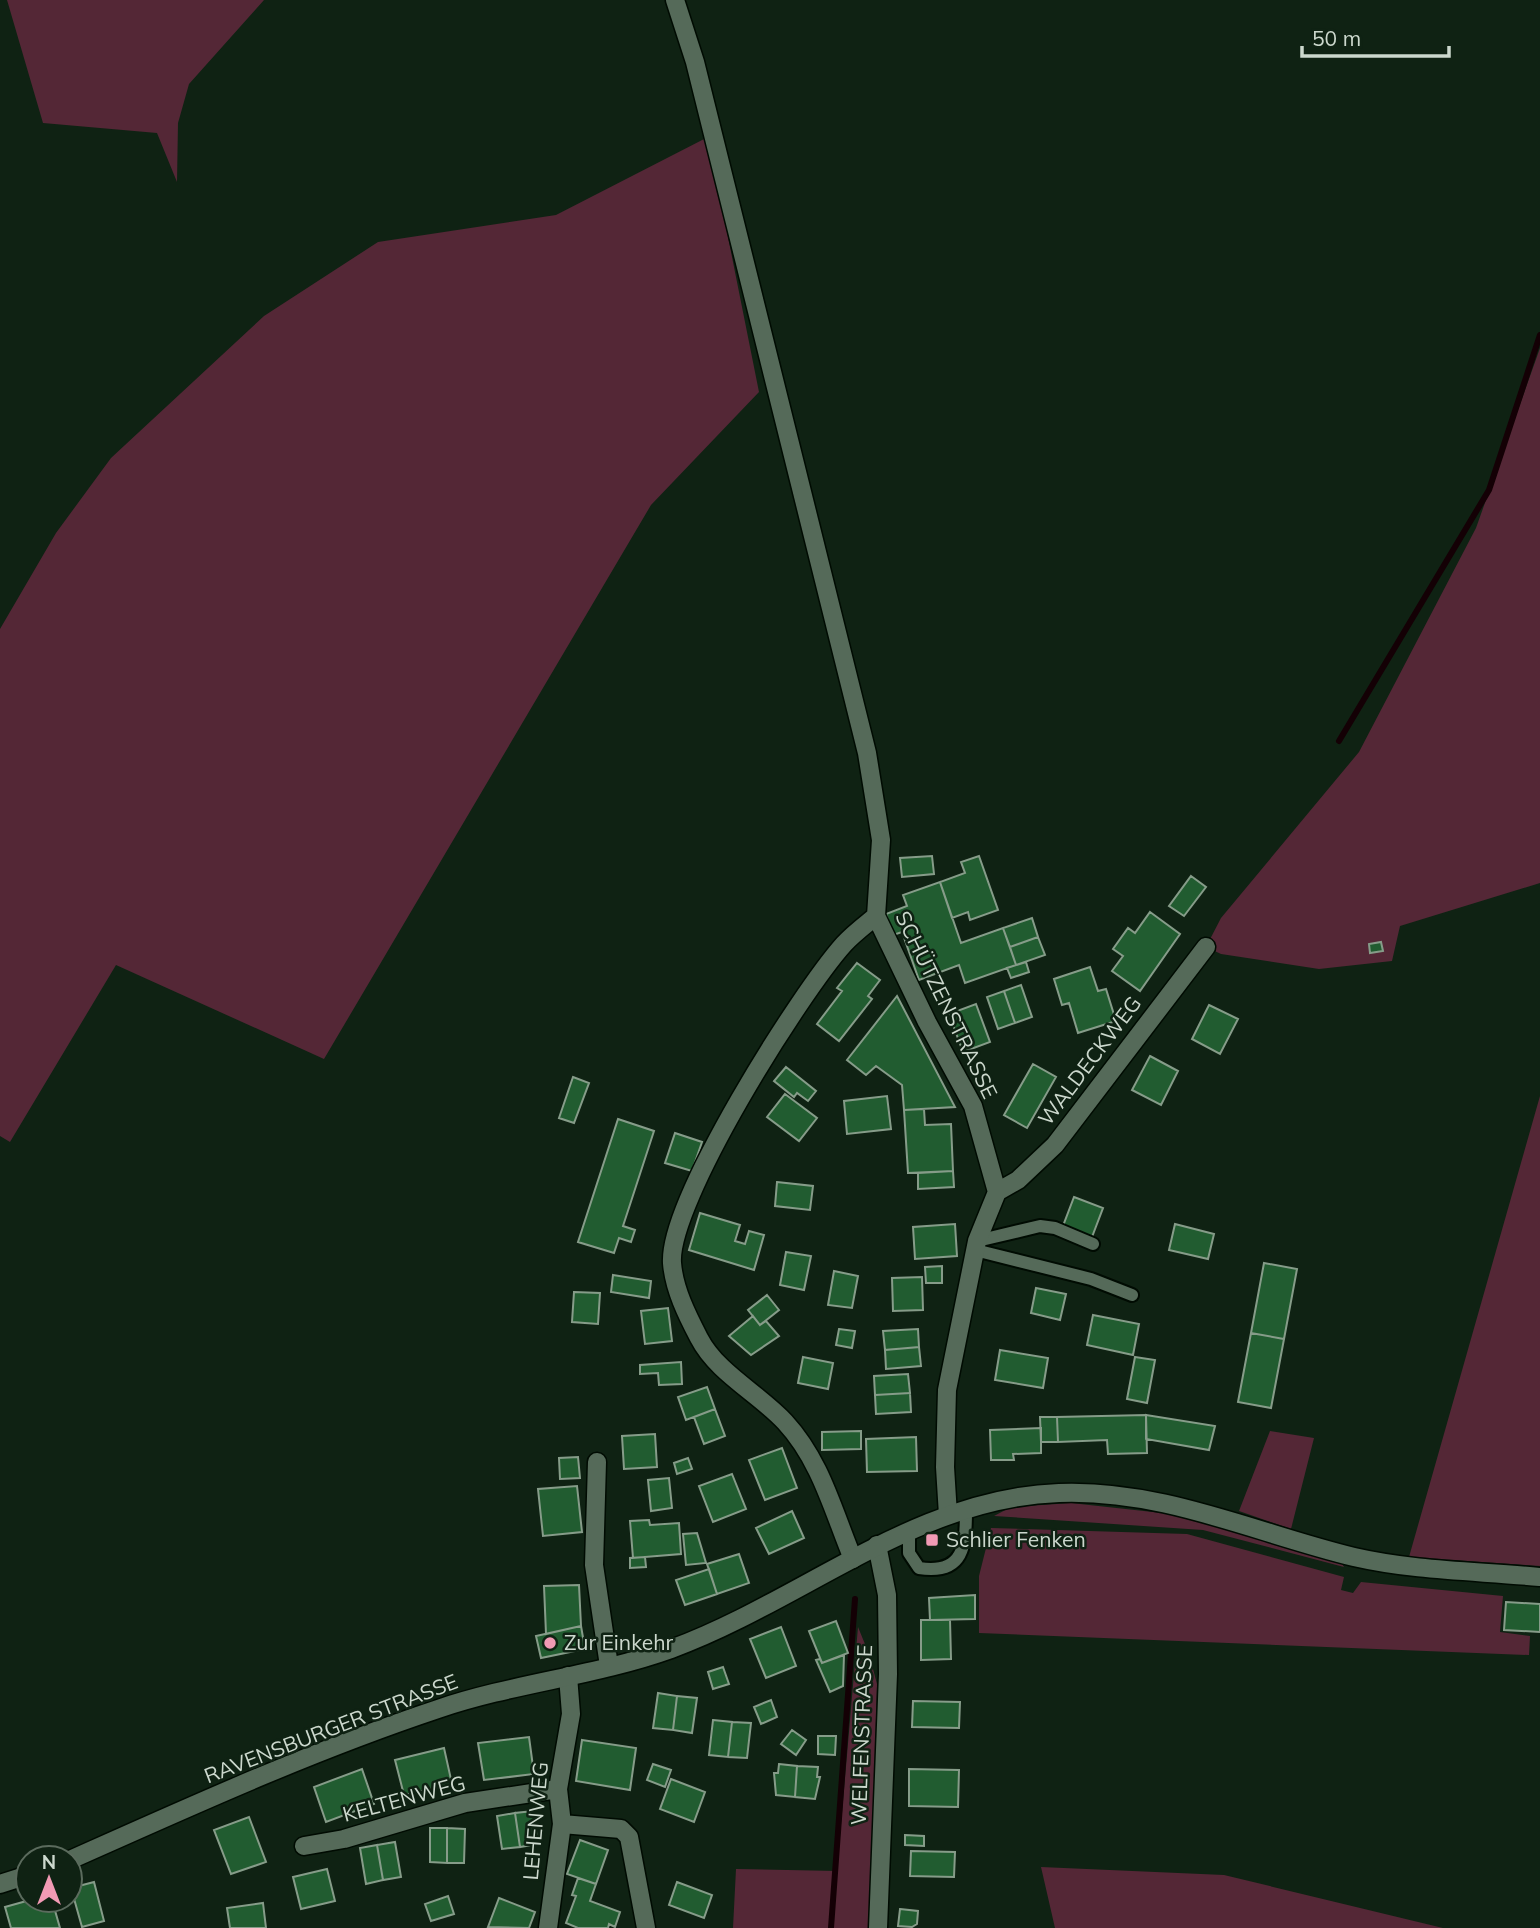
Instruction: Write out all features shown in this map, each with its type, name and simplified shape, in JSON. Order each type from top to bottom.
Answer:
[{"type":"street","name":"SCHÜTZENSTRASSE","points":[[675,0],[695,62],[867,753],[881,841],[876,916],[927,1022],[973,1106],[997,1192]]},
{"type":"street","points":[[853,1559],[824,1482],[811,1458],[786,1424],[755,1394],[721,1368],[700,1340],[679,1294],[672,1262],[676,1231],[736,1105],[790,1017],[844,943],[876,916]]},
{"type":"street","name":"WALDECKWEG","points":[[997,1192],[1018,1180],[1055,1145],[1206,947]]},
{"type":"street","points":[[947,1515],[947,1390],[976,1245],[997,1192]]},
{"type":"street","points":[[597,1462],[594,1565],[609,1666]]},
{"type":"street","name":"RAVENSBURGER STRASSE","points":[[84,1854],[282,1767],[439,1708],[671,1649],[757,1611],[877,1545],[947,1515],[999,1499],[1045,1494],[1110,1494],[1236,1520],[1369,1559],[1540,1577]]},
{"type":"street","name":"WELFENSTRASSE","points":[[877,1545],[887,1595],[888,1674],[878,1928]]},
{"type":"street","name":"LEHENWEG","points":[[548,1928],[562,1824],[558,1789],[571,1714],[568,1676]]},
{"type":"street","name":"KELTENWEG","points":[[304,1846],[344,1839],[466,1803],[558,1789]]},
{"type":"street","points":[[562,1824],[621,1829],[629,1837],[646,1928]]},
{"type":"lane","points":[[976,1245],[1040,1226],[1055,1228],[1093,1244]]},
{"type":"lane","points":[[976,1245],[1091,1279],[1132,1295]]},
{"type":"lane","points":[[909,1532],[909,1553],[919,1568],[938,1571],[953,1565],[967,1542],[966,1509]]},
{"type":"shaded area","points":[[7,0],[264,0],[189,84],[178,123],[177,182],[157,133],[43,123]]},
{"type":"shaded area","points":[[708,137],[759,392],[651,505],[324,1059],[116,965],[10,1142],[0,1136],[0,629],[56,533],[111,458],[264,316],[378,242],[556,215]]},
{"type":"shaded area","points":[[1540,348],[1540,883],[1400,926],[1392,961],[1319,969],[1221,954],[1206,947],[1221,918],[1359,752],[1476,528]]},
{"type":"shaded area","points":[[1540,1096],[1540,1566],[1409,1557]]},
{"type":"shaded area","points":[[1270,1431],[1314,1438],[1291,1529],[1239,1511]]},
{"type":"shaded area","points":[[1071,1503],[1171,1514],[1341,1562],[1344,1567],[1203,1530],[994,1516],[1011,1507]]},
{"type":"shaded area","points":[[991,1528],[1187,1534],[1344,1577],[1341,1590],[1353,1593],[1361,1582],[1503,1596],[1500,1632],[1530,1636],[1529,1655],[979,1633],[979,1576]]},
{"type":"shaded area","points":[[858,1627],[877,1684],[870,1928],[733,1928],[736,1869],[837,1871]]},
{"type":"shaded area","points":[[1041,1867],[1224,1875],[1443,1928],[1055,1928]]},
{"type":"building","points":[[932,856],[934,874],[902,877],[900,858]]},
{"type":"building","points":[[979,856],[998,910],[970,920],[968,912],[952,918],[940,882],[965,873],[961,862]]},
{"type":"building","points":[[1191,876],[1206,887],[1184,916],[1169,906]]},
{"type":"building","points":[[940,882],[961,943],[1003,928],[1016,965],[965,983],[959,965],[919,980],[902,932],[893,935],[886,914],[907,906],[903,895]]},
{"type":"building","points":[[1150,912],[1180,934],[1140,991],[1112,971],[1123,956],[1113,949],[1128,928],[1135,933]]},
{"type":"building","points":[[1032,918],[1038,937],[1010,947],[1003,928]]},
{"type":"building","points":[[1038,937],[1045,955],[1016,965],[1010,947]]},
{"type":"building","points":[[1381,942],[1383,951],[1370,953],[1369,944]]},
{"type":"building","points":[[1026,962],[1029,972],[1011,978],[1007,968]]},
{"type":"building","points":[[857,963],[880,980],[868,996],[872,999],[839,1041],[817,1024],[842,991],[837,988]]},
{"type":"building","points":[[1090,967],[1098,991],[1106,989],[1116,1021],[1078,1033],[1069,1003],[1062,1005],[1054,979]]},
{"type":"building","points":[[1021,985],[1032,1017],[1015,1023],[1004,991]]},
{"type":"building","points":[[1004,991],[1015,1023],[998,1029],[987,997]]},
{"type":"building","points":[[897,996],[955,1107],[904,1110],[902,1085],[876,1066],[866,1075],[847,1060]]},
{"type":"building","points":[[976,1004],[990,1042],[963,1052],[949,1014]]},
{"type":"building","points":[[1209,1005],[1238,1019],[1220,1054],[1192,1039]]},
{"type":"building","points":[[1150,1056],[1178,1071],[1161,1105],[1132,1090]]},
{"type":"building","points":[[1033,1064],[1056,1077],[1027,1128],[1004,1115]]},
{"type":"building","points":[[786,1067],[816,1091],[808,1101],[797,1093],[794,1097],[774,1081]]},
{"type":"building","points":[[573,1077],[589,1083],[574,1123],[559,1118]]},
{"type":"building","points":[[785,1094],[817,1118],[799,1141],[767,1117]]},
{"type":"building","points":[[887,1096],[891,1129],[847,1134],[844,1101]]},
{"type":"building","points":[[924,1109],[925,1125],[951,1124],[953,1171],[908,1173],[904,1110]]},
{"type":"building","points":[[618,1119],[654,1131],[623,1226],[635,1230],[631,1242],[619,1238],[614,1253],[578,1242]]},
{"type":"building","points":[[675,1133],[702,1142],[692,1171],[665,1163]]},
{"type":"building","points":[[953,1171],[954,1187],[918,1189],[918,1173]]},
{"type":"building","points":[[777,1182],[813,1186],[810,1210],[775,1206]]},
{"type":"building","points":[[1074,1197],[1103,1208],[1092,1237],[1063,1226]]},
{"type":"building","points":[[700,1213],[740,1225],[735,1241],[745,1244],[749,1231],[764,1235],[754,1270],[689,1250]]},
{"type":"building","points":[[955,1224],[957,1256],[915,1259],[913,1227]]},
{"type":"building","points":[[1175,1224],[1214,1234],[1208,1259],[1169,1250]]},
{"type":"building","points":[[786,1252],[811,1256],[804,1290],[780,1285]]},
{"type":"building","points":[[1264,1263],[1297,1269],[1284,1339],[1251,1333]]},
{"type":"building","points":[[942,1266],[942,1283],[926,1283],[925,1267]]},
{"type":"building","points":[[834,1271],[858,1276],[852,1308],[828,1305]]},
{"type":"building","points":[[613,1275],[651,1281],[649,1298],[611,1292]]},
{"type":"building","points":[[922,1277],[923,1310],[893,1311],[892,1278]]},
{"type":"building","points":[[1036,1288],[1066,1294],[1060,1320],[1031,1313]]},
{"type":"building","points":[[574,1292],[600,1293],[598,1324],[572,1322]]},
{"type":"building","points":[[767,1295],[779,1310],[760,1325],[748,1310]]},
{"type":"building","points":[[668,1308],[672,1341],[645,1344],[641,1311]]},
{"type":"building","points":[[1093,1315],[1139,1324],[1133,1355],[1087,1345]]},
{"type":"building","points":[[753,1316],[760,1325],[766,1321],[779,1336],[751,1355],[729,1336]]},
{"type":"building","points":[[839,1329],[855,1331],[852,1348],[836,1345]]},
{"type":"building","points":[[918,1329],[919,1347],[885,1350],[883,1331]]},
{"type":"building","points":[[1251,1333],[1284,1339],[1271,1408],[1238,1402]]},
{"type":"building","points":[[919,1347],[921,1366],[886,1369],[885,1350]]},
{"type":"building","points":[[1000,1350],[1048,1358],[1043,1388],[995,1380]]},
{"type":"building","points":[[803,1357],[833,1363],[828,1389],[798,1383]]},
{"type":"building","points":[[1135,1357],[1155,1360],[1147,1403],[1127,1399]]},
{"type":"building","points":[[681,1362],[682,1384],[659,1385],[658,1373],[640,1374],[640,1365]]},
{"type":"building","points":[[908,1374],[910,1393],[875,1395],[874,1376]]},
{"type":"building","points":[[707,1387],[715,1409],[686,1420],[678,1397]]},
{"type":"building","points":[[910,1393],[911,1412],[876,1414],[875,1395]]},
{"type":"building","points":[[715,1409],[725,1436],[704,1444],[694,1417]]},
{"type":"building","points":[[1146,1415],[1147,1453],[1108,1454],[1107,1440],[1058,1442],[1057,1417]]},
{"type":"building","points":[[1146,1415],[1215,1426],[1209,1450],[1146,1439]]},
{"type":"building","points":[[1040,1417],[1057,1417],[1058,1442],[1041,1442]]},
{"type":"building","points":[[1041,1428],[1041,1453],[1013,1454],[1014,1460],[991,1460],[990,1430]]},
{"type":"building","points":[[861,1431],[861,1449],[822,1450],[822,1432]]},
{"type":"building","points":[[655,1434],[657,1467],[624,1469],[622,1436]]},
{"type":"building","points":[[916,1437],[917,1471],[867,1472],[866,1439]]},
{"type":"building","points":[[782,1448],[797,1488],[765,1500],[749,1460]]},
{"type":"building","points":[[578,1457],[580,1478],[560,1479],[559,1458]]},
{"type":"building","points":[[688,1458],[692,1469],[677,1474],[674,1463]]},
{"type":"building","points":[[732,1474],[746,1509],[713,1522],[699,1486]]},
{"type":"building","points":[[669,1478],[672,1508],[651,1511],[648,1480]]},
{"type":"building","points":[[577,1486],[582,1532],[543,1536],[538,1489]]},
{"type":"building","points":[[792,1511],[804,1538],[769,1554],[756,1528]]},
{"type":"building","points":[[649,1520],[650,1525],[679,1523],[681,1554],[633,1558],[630,1521]]},
{"type":"building","points":[[697,1533],[706,1563],[686,1565],[683,1534]]},
{"type":"building","points":[[739,1554],[749,1583],[717,1594],[707,1564]]},
{"type":"building","points":[[645,1557],[646,1567],[630,1568],[630,1558]]},
{"type":"building","points":[[709,1569],[717,1594],[685,1605],[676,1580]]},
{"type":"building","points":[[579,1585],[581,1626],[546,1634],[544,1586]]},
{"type":"building","points":[[975,1595],[975,1619],[930,1620],[929,1598]]},
{"type":"building","points":[[1506,1602],[1540,1604],[1540,1632],[1504,1630]]},
{"type":"building","points":[[921,1620],[950,1620],[951,1659],[921,1660]]},
{"type":"building","points":[[836,1621],[848,1653],[822,1663],[809,1631]]},
{"type":"building","points":[[581,1626],[585,1649],[541,1658],[536,1636]]},
{"type":"building","points":[[781,1627],[796,1666],[766,1678],[750,1639]]},
{"type":"building","points":[[844,1655],[843,1686],[830,1692],[816,1660],[820,1659],[822,1663]]},
{"type":"building","points":[[723,1667],[729,1684],[713,1689],[708,1672]]},
{"type":"building","points":[[658,1693],[677,1696],[673,1730],[653,1728]]},
{"type":"building","points":[[677,1696],[697,1698],[692,1733],[673,1730]]},
{"type":"building","points":[[771,1700],[777,1717],[761,1724],[754,1707]]},
{"type":"building","points":[[913,1701],[960,1702],[959,1728],[912,1727]]},
{"type":"building","points":[[713,1720],[732,1722],[728,1757],[709,1755]]},
{"type":"building","points":[[732,1722],[751,1723],[747,1758],[728,1757]]},
{"type":"building","points":[[792,1730],[806,1740],[796,1755],[781,1744]]},
{"type":"building","points":[[818,1736],[836,1736],[835,1755],[818,1754]]},
{"type":"building","points":[[529,1737],[534,1774],[484,1780],[478,1743]]},
{"type":"building","points":[[582,1740],[636,1748],[630,1790],[576,1781]]},
{"type":"building","points":[[444,1748],[452,1784],[404,1795],[395,1760]]},
{"type":"building","points":[[653,1764],[671,1770],[665,1787],[647,1780]]},
{"type":"building","points":[[779,1764],[797,1766],[795,1797],[776,1795],[774,1773],[778,1773]]},
{"type":"building","points":[[797,1766],[818,1767],[817,1777],[820,1777],[815,1799],[795,1797]]},
{"type":"building","points":[[362,1769],[374,1804],[326,1822],[314,1787]]},
{"type":"building","points":[[909,1769],[959,1770],[958,1807],[909,1806]]},
{"type":"building","points":[[671,1779],[705,1792],[694,1822],[660,1809]]},
{"type":"building","points":[[533,1811],[538,1844],[520,1847],[515,1813]]},
{"type":"building","points":[[515,1813],[520,1847],[502,1849],[497,1816]]},
{"type":"building","points":[[249,1817],[266,1862],[231,1874],[214,1830]]},
{"type":"building","points":[[430,1828],[447,1828],[447,1863],[430,1862]]},
{"type":"building","points":[[447,1828],[465,1829],[464,1863],[447,1863]]},
{"type":"building","points":[[905,1835],[924,1836],[924,1846],[905,1845]]},
{"type":"building","points":[[580,1840],[608,1850],[596,1884],[567,1874]]},
{"type":"building","points":[[395,1842],[401,1877],[383,1880],[377,1845]]},
{"type":"building","points":[[377,1845],[383,1880],[366,1884],[360,1848]]},
{"type":"building","points":[[911,1851],[955,1852],[954,1877],[910,1876]]},
{"type":"building","points":[[327,1869],[335,1901],[301,1909],[293,1877]]},
{"type":"building","points":[[578,1878],[596,1884],[590,1901],[620,1912],[615,1927],[609,1924],[608,1928],[578,1928],[566,1923],[576,1896],[572,1895]]},
{"type":"building","points":[[94,1882],[104,1921],[82,1927],[78,1914],[84,1914],[84,1885]]},
{"type":"building","points":[[677,1882],[712,1895],[704,1918],[669,1905]]},
{"type":"building","points":[[448,1896],[454,1914],[431,1921],[425,1904]]},
{"type":"building","points":[[499,1898],[535,1912],[529,1928],[488,1927]]},
{"type":"building","points":[[263,1903],[266,1928],[230,1928],[227,1908]]},
{"type":"building","points":[[14,1904],[14,1914],[56,1914],[60,1928],[11,1928],[5,1907]]},
{"type":"building","points":[[900,1909],[918,1911],[917,1924],[912,1927],[898,1926]]},
{"type":"waterway","points":[[1339,741],[1489,490],[1540,335]]},
{"type":"waterway","points":[[831,1928],[855,1599]]},
{"type":"place","name":"Schlier Fenken","points":[[932,1540]]},
{"type":"place","name":"Zur Einkehr","points":[[550,1643]]}]
